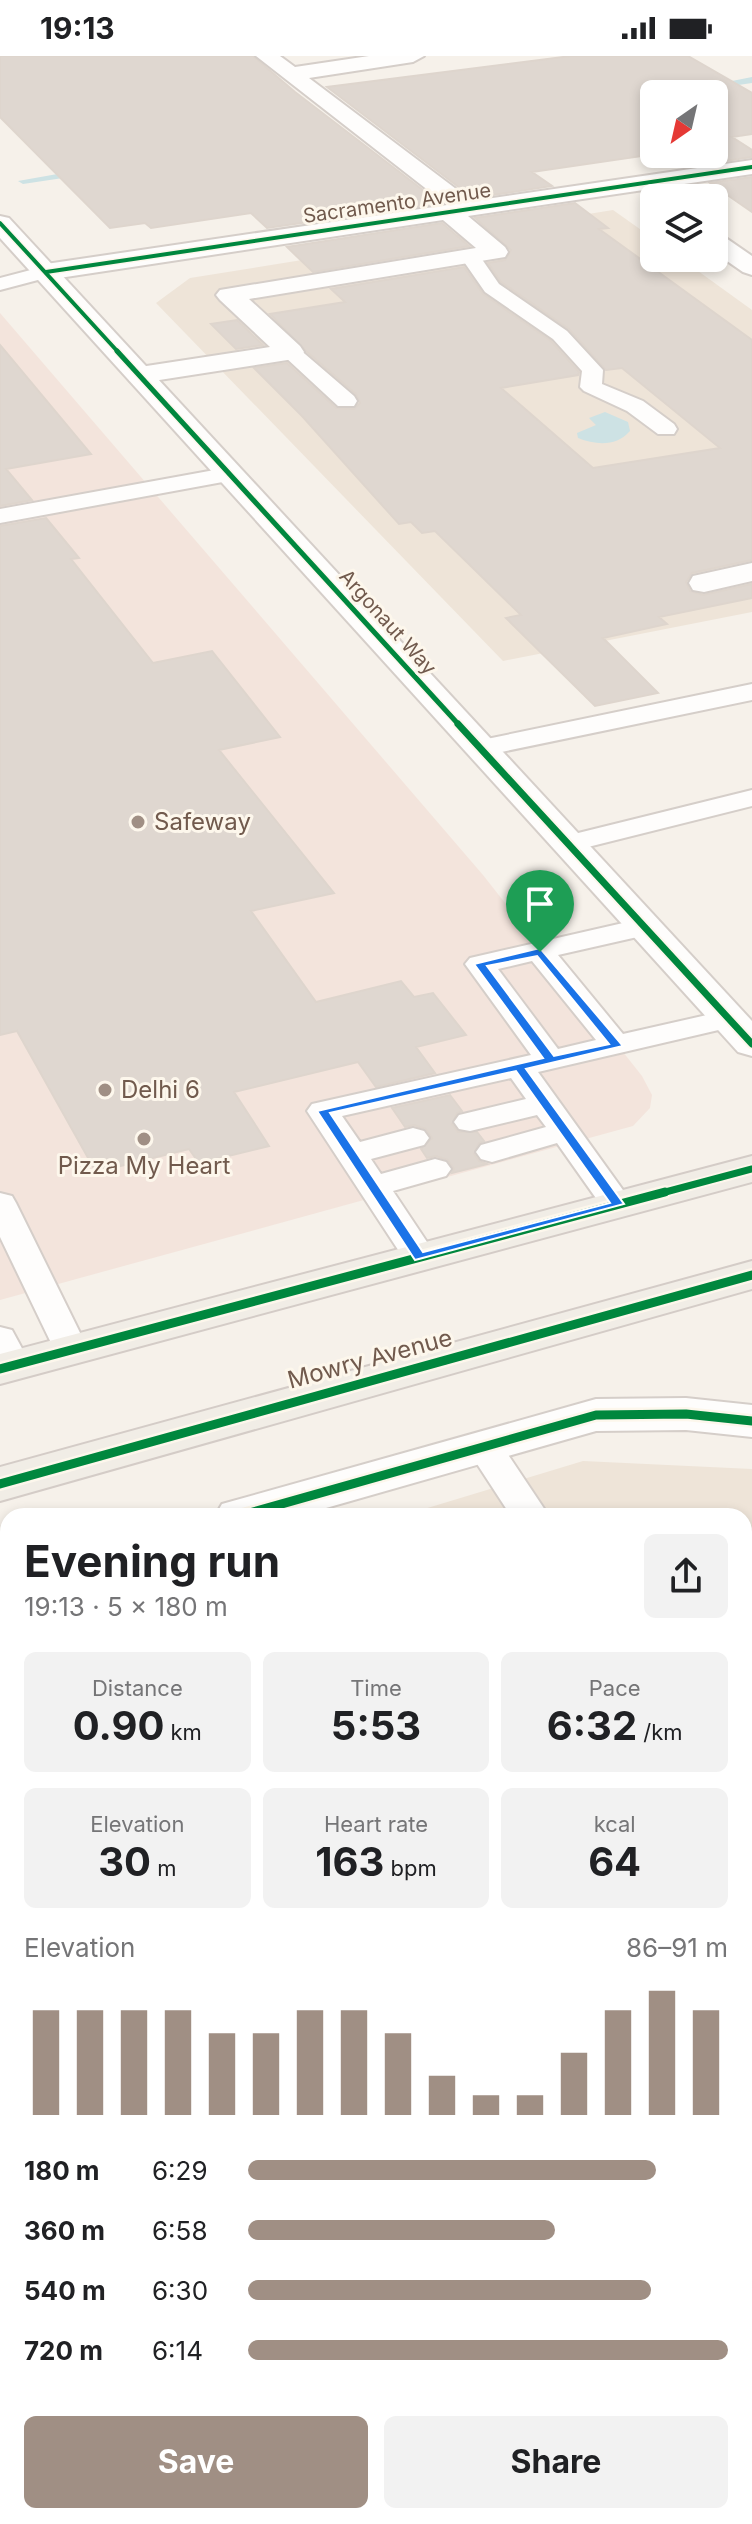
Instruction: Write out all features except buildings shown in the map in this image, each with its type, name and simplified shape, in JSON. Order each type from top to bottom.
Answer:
[{"type":"main road","points":[[4,1357],[71,1349],[752,1169]]},
{"type":"main road","name":"Mowry Avenue","points":[[0,1484],[752,1275]]},
{"type":"street","points":[[267,56],[458,211],[496,252],[229,295],[291,352]]},
{"type":"street","points":[[290,74],[413,56]]},
{"type":"street","name":"Sacramento Avenue","points":[[46,272],[752,167]]},
{"type":"street","points":[[633,184],[640,189]]},
{"type":"street","name":"Argonaut Way","points":[[0,223],[752,1044]]},
{"type":"street","points":[[728,251],[752,267]]},
{"type":"street","points":[[140,375],[291,352]]},
{"type":"street","points":[[704,583],[752,572]]},
{"type":"street","points":[[267,1508],[596,1415],[686,1414],[752,1421]]},
{"type":"lane","points":[[470,256],[492,288],[560,335],[593,370],[591,387],[635,406],[666,429]]},
{"type":"lane","points":[[0,275],[46,272]]},
{"type":"lane","points":[[0,284],[46,272]]},
{"type":"lane","points":[[291,352],[346,401]]},
{"type":"lane","points":[[0,516],[231,474]]},
{"type":"lane","points":[[482,748],[752,692]]},
{"type":"lane","points":[[568,844],[752,798]]},
{"type":"lane","points":[[551,1060],[480,964],[645,927]]},
{"type":"lane","points":[[540,952],[617,1046]]},
{"type":"lane","points":[[420,1257],[323,1111],[729,1019]]},
{"type":"lane","points":[[519,1067],[617,1204]]},
{"type":"lane","points":[[470,1122],[547,1103]]},
{"type":"lane","points":[[492,1152],[566,1131]]},
{"type":"lane","points":[[350,1155],[413,1138]]},
{"type":"lane","points":[[372,1187],[435,1169]]},
{"type":"lane","points":[[0,1203],[71,1349]]},
{"type":"lane","points":[[484,1447],[525,1508]]},
{"type":"shaded area","points":[[613,210],[640,229],[640,272],[699,272],[752,310],[752,612],[503,661],[156,303],[190,278]]},
{"type":"shaded area","points":[[0,313],[483,875],[642,1076],[652,1095],[650,1108],[633,1126],[0,1300]]},
{"type":"shaded area","points":[[605,412],[628,422],[630,431],[618,440],[606,443],[578,438],[577,433],[596,425],[589,418]]},
{"type":"shaded area","points":[[583,1461],[752,1469],[752,1508],[427,1508]]},
{"type":"waterway","points":[[728,84],[752,80]]},
{"type":"waterway","points":[[23,181],[80,173]]},
{"type":"cycle path","points":[[46,272],[752,167]]},
{"type":"cycle path","points":[[0,223],[752,1044]]},
{"type":"cycle path","points":[[0,1369],[752,1169]]},
{"type":"cycle path","points":[[0,1484],[752,1275]]},
{"type":"cycle path","points":[[267,1508],[596,1415],[686,1414],[752,1421]]},
{"type":"place","name":"Safeway","points":[[138,822]]},
{"type":"place","name":"Delhi 6","points":[[105,1090]]},
{"type":"place","name":"Pizza My Heart","points":[[144,1139]]},
{"type":"route","points":[[540,952],[480,964],[551,1060],[323,1111],[420,1257],[617,1204],[547,1103],[519,1067],[617,1046],[540,952]]}]
